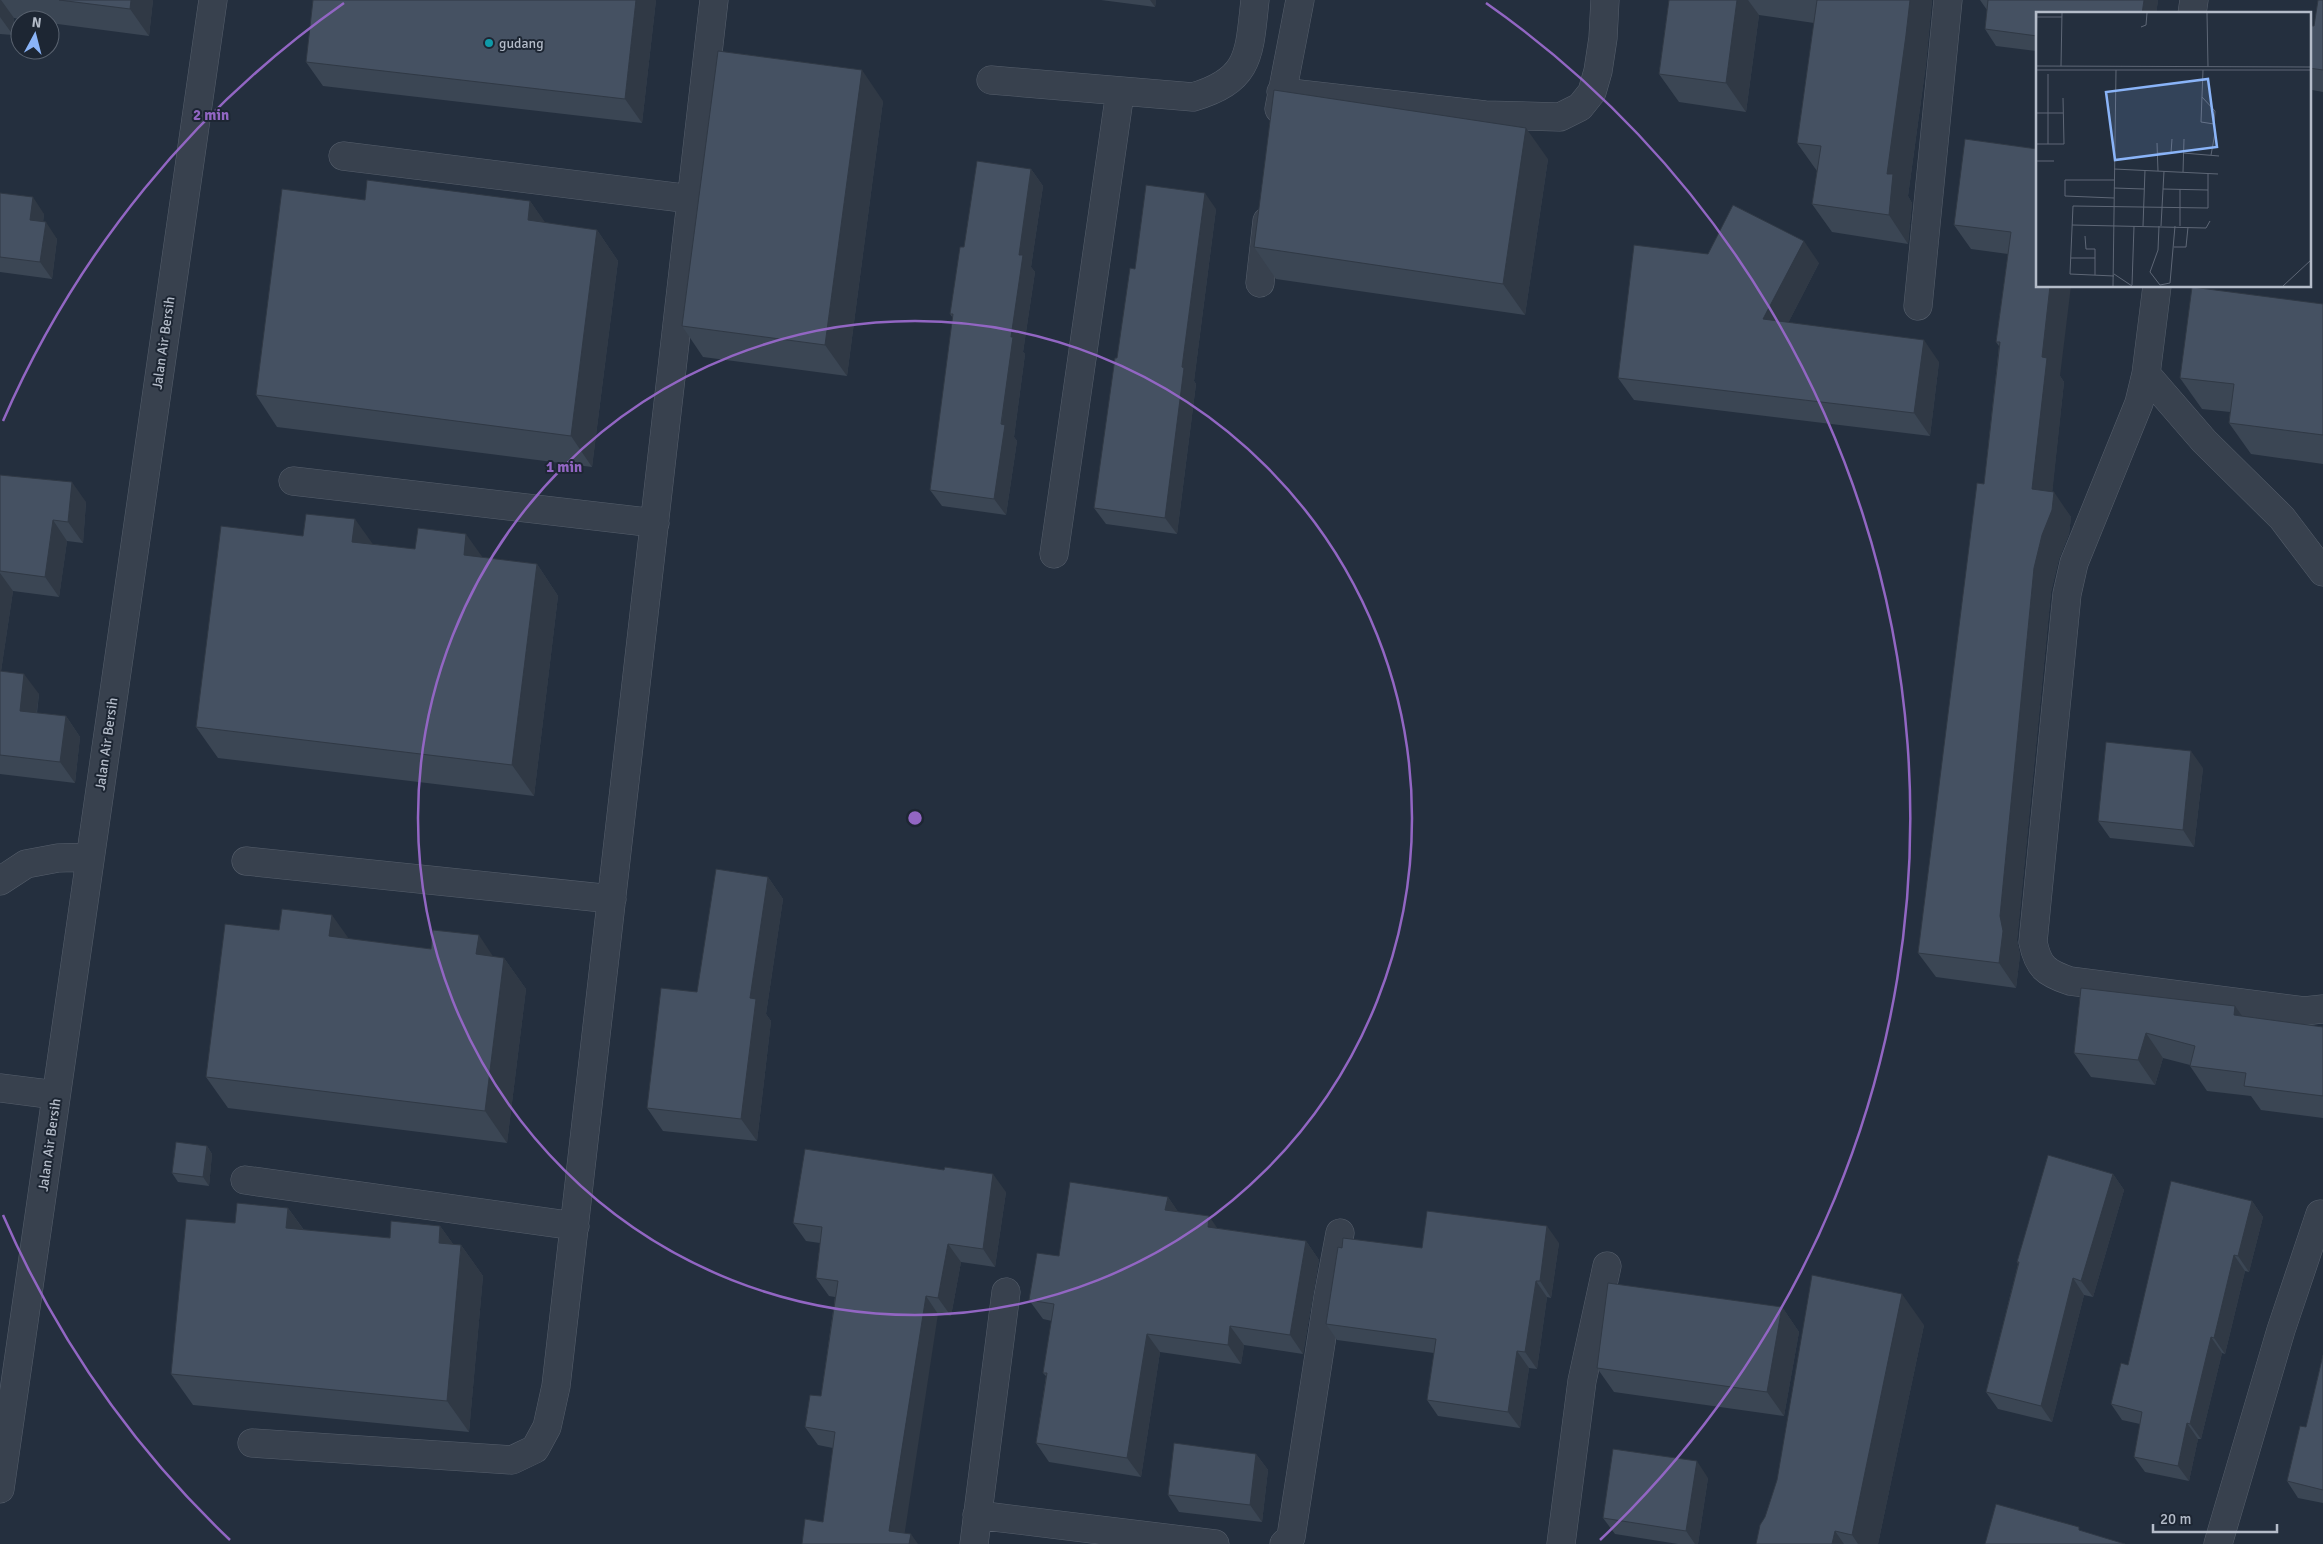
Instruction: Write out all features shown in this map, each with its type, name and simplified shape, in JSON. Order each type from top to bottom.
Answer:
[{"type":"street","name":"Jalan Air Bersih","points":[[0,1489],[213,0]]},
{"type":"street","points":[[252,1443],[512,1460],[535,1449],[547,1427],[556,1386],[714,0]]},
{"type":"street","points":[[991,80],[1193,97],[1216,90],[1230,80],[1241,68],[1250,47],[1255,0]]},
{"type":"street","points":[[1277,130],[1281,92],[1300,0]]},
{"type":"street","points":[[1281,92],[1485,115],[1560,117],[1580,107],[1592,92],[1598,71],[1603,38],[1605,0]]},
{"type":"street","points":[[1918,306],[1948,0]]},
{"type":"street","points":[[1054,554],[1120,92]]},
{"type":"street","points":[[343,156],[691,199]]},
{"type":"street","points":[[1260,283],[1269,197]]},
{"type":"street","points":[[2157,288],[2146,374],[2139,403],[2074,563],[2067,594],[2033,942],[2036,958],[2050,974],[2070,980],[2304,1011],[2323,1009]]},
{"type":"street","points":[[2146,374],[2204,441],[2282,518],[2323,572]]},
{"type":"street","points":[[293,481],[654,523]]},
{"type":"street","points":[[0,881],[26,864],[58,858],[90,857]]},
{"type":"street","points":[[246,861],[612,899]]},
{"type":"street","points":[[0,1088],[56,1095]]},
{"type":"street","points":[[245,1180],[574,1226]]},
{"type":"street","points":[[2218,1544],[2281,1330],[2320,1214]]},
{"type":"street","points":[[1284,1544],[1291,1537],[1328,1297],[1340,1233]]},
{"type":"street","points":[[1561,1544],[1582,1381],[1607,1266]]},
{"type":"street","points":[[974,1544],[1006,1292]]},
{"type":"street","points":[[977,1515],[1215,1544]]},
{"type":"building","points":[[59,0],[131,0],[130,9]]},
{"type":"building","name":"gudang","points":[[313,0],[636,0],[625,99],[306,62]]},
{"type":"building","points":[[1669,0],[1737,0],[1726,83],[1659,74]]},
{"type":"building","points":[[1817,0],[1910,0],[1887,174],[1893,174],[1889,215],[1812,204],[1821,146],[1797,143]]},
{"type":"building","points":[[1988,0],[2144,0],[2142,12],[2036,12],[2036,36],[1985,29]]},
{"type":"building","points":[[2318,0],[2323,0],[2323,70],[2310,68],[2310,26],[2314,26]]},
{"type":"building","points":[[718,51],[862,70],[825,345],[682,326]]},
{"type":"building","points":[[1274,90],[1526,128],[1503,284],[1254,247]]},
{"type":"building","points":[[1965,139],[2036,149],[2036,288],[2050,288],[2042,357],[2047,358],[2032,489],[2054,492],[2052,510],[2042,535],[2034,568],[2000,916],[2003,931],[1999,963],[1918,953],[1977,483],[1984,484],[2000,342],[1996,342],[2011,232],[1954,225]]},
{"type":"building","points":[[977,161],[1031,169],[1019,255],[1023,255],[1001,424],[1005,425],[994,499],[930,490],[953,314],[950,314],[960,247],[964,247]]},
{"type":"building","points":[[367,180],[530,201],[528,220],[597,230],[571,436],[256,395],[282,189],[365,200]]},
{"type":"building","points":[[1146,185],[1205,193],[1182,367],[1184,368],[1165,518],[1094,508],[1115,358],[1117,358],[1130,268],[1135,269]]},
{"type":"building","points":[[0,193],[33,197],[30,220],[46,222],[40,262],[0,257]]},
{"type":"building","points":[[1733,205],[1804,241],[1763,319],[1924,340],[1914,413],[1618,378],[1634,245],[1708,254]]},
{"type":"building","points":[[2192,288],[2323,304],[2323,435],[2229,423],[2234,384],[2180,378]]},
{"type":"building","points":[[0,475],[72,482],[68,522],[53,520],[45,577],[0,571]]},
{"type":"building","points":[[306,514],[355,519],[352,542],[415,549],[418,528],[466,534],[464,555],[537,564],[512,765],[196,727],[221,526],[303,536]]},
{"type":"building","points":[[0,671],[24,674],[20,711],[66,716],[60,762],[0,755]]},
{"type":"building","points":[[2106,742],[2191,751],[2183,830],[2098,821]]},
{"type":"building","points":[[716,869],[768,877],[750,998],[756,999],[741,1119],[647,1108],[661,988],[697,992]]},
{"type":"building","points":[[282,909],[332,915],[329,936],[431,949],[433,930],[479,935],[476,954],[504,958],[485,1111],[206,1077],[225,924],[279,930]]},
{"type":"building","points":[[2081,988],[2235,1006],[2234,1015],[2323,1027],[2323,1096],[2244,1086],[2246,1073],[2190,1066],[2195,1046],[2146,1033],[2138,1060],[2074,1053]]},
{"type":"building","points":[[176,1142],[207,1146],[203,1177],[172,1173]]},
{"type":"building","points":[[805,1149],[944,1170],[945,1167],[993,1174],[983,1249],[948,1244],[938,1298],[926,1296],[889,1531],[911,1534],[909,1544],[802,1544],[805,1519],[823,1522],[835,1432],[805,1427],[810,1395],[821,1396],[838,1281],[816,1278],[822,1227],[793,1223]]},
{"type":"building","points":[[2048,1155],[2113,1174],[2081,1281],[2073,1278],[2041,1406],[1986,1392],[2019,1262],[2017,1262]]},
{"type":"building","points":[[2171,1181],[2252,1201],[2238,1256],[2234,1255],[2214,1338],[2211,1337],[2190,1424],[2187,1423],[2178,1466],[2134,1457],[2142,1412],[2111,1404],[2121,1363],[2128,1365]]},
{"type":"building","points":[[1070,1182],[1168,1197],[1165,1210],[1209,1216],[1208,1227],[1306,1241],[1290,1335],[1230,1326],[1228,1345],[1147,1334],[1127,1458],[1036,1443],[1047,1373],[1043,1373],[1054,1304],[1029,1300],[1037,1253],[1059,1256]]},
{"type":"building","points":[[237,1203],[288,1208],[286,1228],[390,1238],[391,1221],[440,1226],[439,1243],[461,1245],[447,1401],[171,1374],[186,1219],[235,1223]]},
{"type":"building","points":[[1427,1211],[1547,1226],[1540,1281],[1536,1281],[1525,1352],[1517,1351],[1508,1412],[1427,1400],[1436,1339],[1326,1324],[1338,1247],[1342,1248],[1343,1238],[1422,1248]]},
{"type":"building","points":[[1812,1275],[1902,1294],[1852,1535],[1835,1531],[1832,1544],[1756,1544],[1760,1525],[1765,1517],[1777,1480]]},
{"type":"building","points":[[1608,1283],[1782,1307],[1767,1392],[1597,1368]]},
{"type":"building","points":[[2323,1355],[2323,1490],[2287,1481],[2300,1426],[2306,1427]]},
{"type":"building","points":[[1174,1443],[1256,1454],[1250,1505],[1168,1495]]},
{"type":"building","points":[[1613,1449],[1697,1461],[1686,1531],[1603,1518]]},
{"type":"building","points":[[1996,1504],[2079,1527],[2079,1530],[2125,1544],[1985,1544]]},
{"type":"place","name":"gudang","points":[[489,43]]}]
